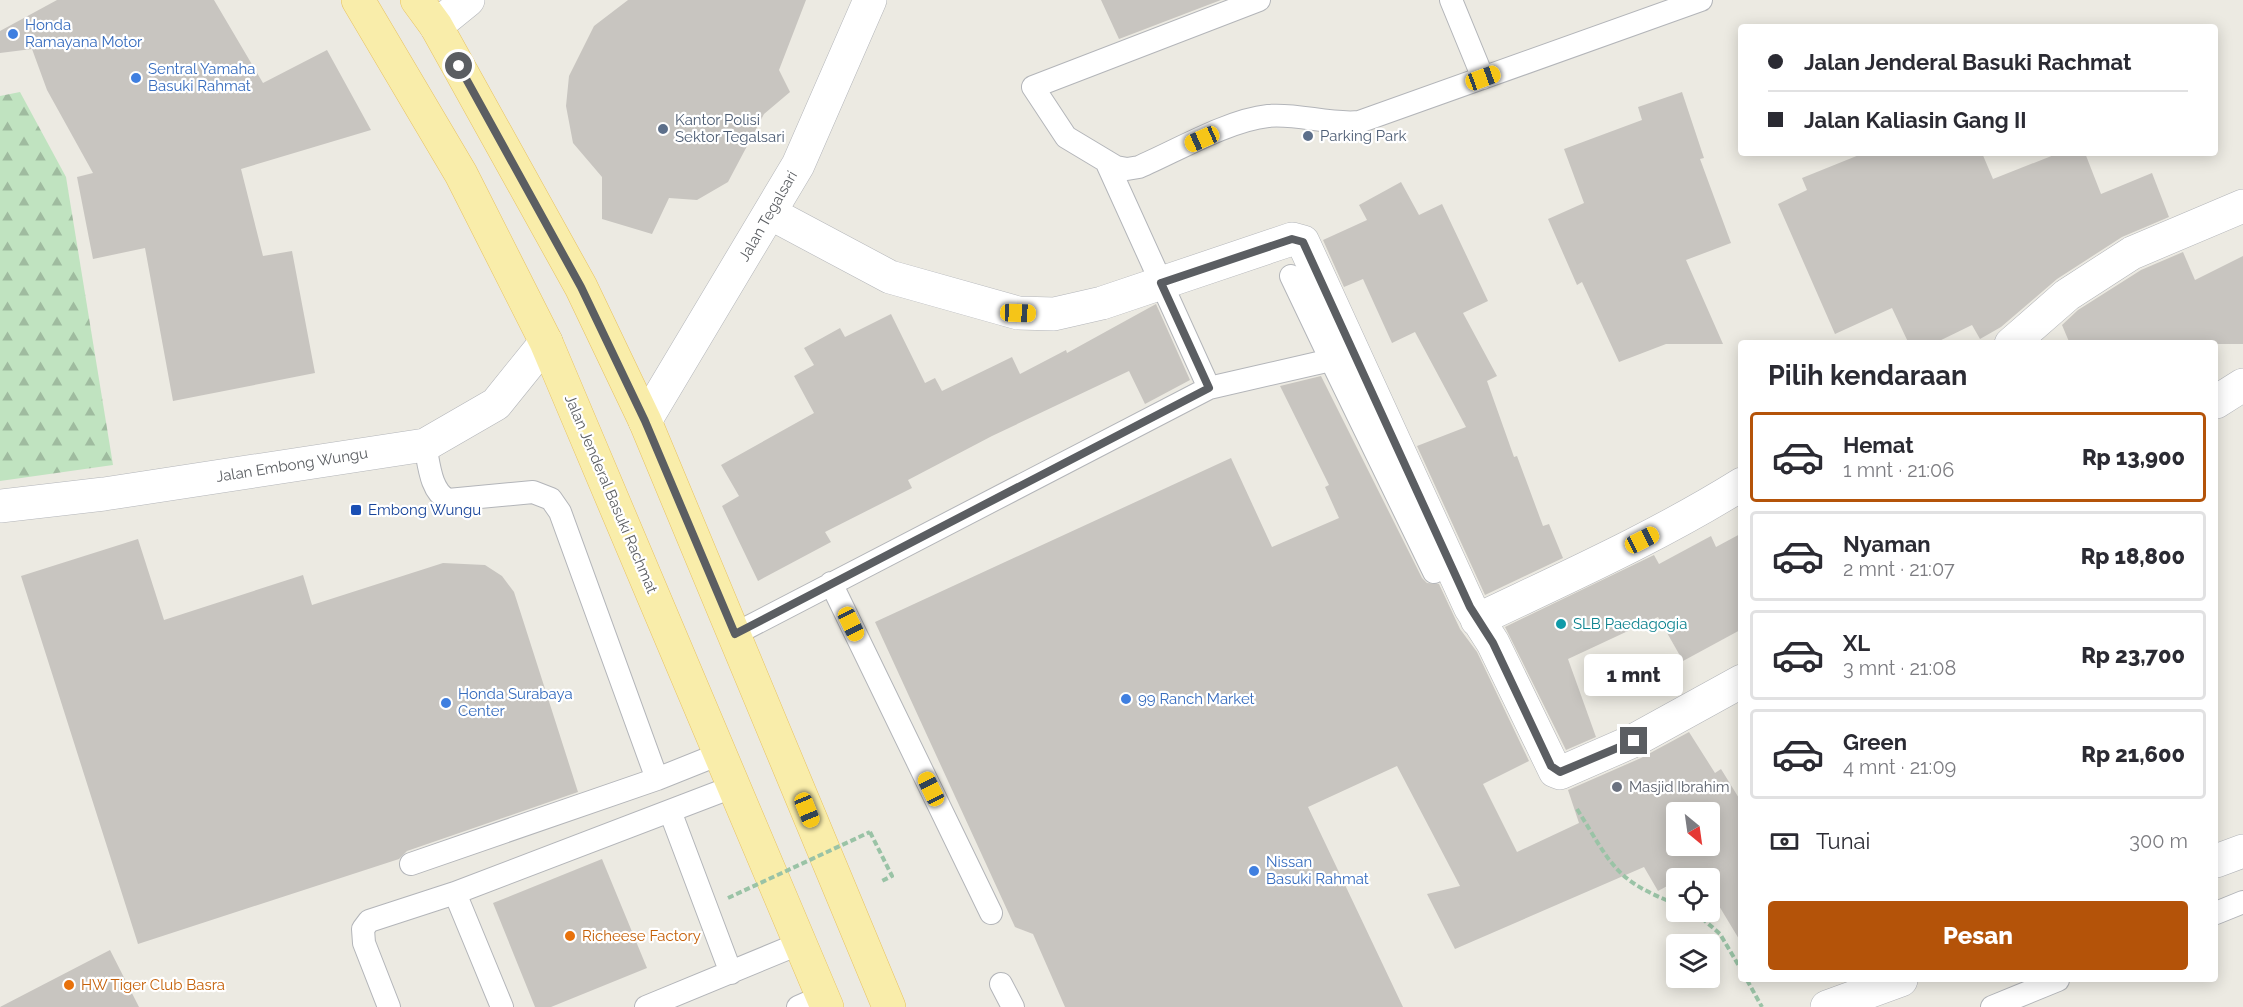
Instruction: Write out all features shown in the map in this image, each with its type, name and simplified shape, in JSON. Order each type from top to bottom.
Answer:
[{"type":"main road","name":"Jalan Jenderal Basuki Rachmat","points":[[358,0],[461,174],[546,342],[801,943],[816,1003]]},
{"type":"main road","points":[[417,0],[436,26],[581,287],[645,421],[889,1007]]},
{"type":"street","points":[[436,26],[468,0]]},
{"type":"street","name":"Jalan Tegalsari","points":[[645,421],[798,165],[870,0]]},
{"type":"street","points":[[2016,340],[2067,295],[2132,253],[2243,206]]},
{"type":"street","points":[[770,213],[890,277],[1018,313],[1054,314],[1102,303],[1292,239],[1303,242],[1478,620],[1562,767],[1634,741],[1738,683]]},
{"type":"street","name":"Jalan Embong Wungu","points":[[0,506],[116,492],[425,445],[496,404],[546,342]]},
{"type":"street","points":[[2218,401],[2243,385]]},
{"type":"street","points":[[1478,620],[1594,565],[1673,524],[1738,486]]},
{"type":"street","points":[[2218,860],[2243,851]]},
{"type":"street","points":[[1827,1007],[1896,982]]},
{"type":"lane","points":[[1259,0],[1033,87],[1066,137],[1106,161],[1127,169],[1139,167],[1244,121],[1268,116],[1290,116],[1337,124],[1359,122],[1701,0]]},
{"type":"lane","points":[[1451,0],[1483,78]]},
{"type":"lane","points":[[1106,161],[1209,388]]},
{"type":"lane","points":[[1291,276],[1434,572]]},
{"type":"lane","points":[[735,634],[1209,388],[1331,360]]},
{"type":"lane","points":[[425,445],[434,484],[441,496],[448,500],[533,492],[551,499],[560,512],[657,779]]},
{"type":"lane","points":[[831,583],[991,913]]},
{"type":"lane","points":[[411,864],[657,779],[722,753]]},
{"type":"lane","points":[[389,1007],[364,943],[363,929],[369,921],[455,893],[735,786]]},
{"type":"lane","points":[[669,811],[731,973]]},
{"type":"lane","points":[[455,893],[501,1007]]},
{"type":"lane","points":[[2218,912],[2243,902]]},
{"type":"lane","points":[[646,1007],[801,943]]},
{"type":"lane","points":[[1992,1007],[2053,982]]},
{"type":"lane","points":[[1001,984],[1013,1007]]},
{"type":"path","points":[[1562,767],[1615,869],[1645,892],[1666,900]]},
{"type":"path","points":[[728,898],[870,832]]},
{"type":"path","points":[[1707,922],[1720,933],[1738,964]]},
{"type":"path","points":[[1748,982],[1762,1007]]},
{"type":"green space","points":[[20,92],[66,177],[113,465],[0,481],[0,96]]},
{"type":"building","points":[[57,0],[214,0],[263,83],[327,50],[371,130],[241,169],[263,256],[292,251],[315,373],[173,401],[145,248],[93,259],[77,177],[93,173],[47,90],[32,49],[0,53],[0,31]]},
{"type":"building","name":"Kantor Polisi Sektor Tegalsari","points":[[628,0],[806,0],[779,70],[790,92],[764,114],[728,182],[697,200],[669,198],[652,234],[602,219],[602,177],[573,143],[566,106],[569,76],[594,26]]},
{"type":"building","points":[[1101,0],[1221,0],[1119,39]]},
{"type":"building","points":[[1682,92],[1704,158],[1700,159],[1731,243],[1686,260],[1723,344],[1666,344],[1619,362],[1582,282],[1577,285],[1548,219],[1584,203],[1564,149],[1642,120],[1638,107]]},
{"type":"building","points":[[1857,156],[1983,156],[1993,179],[2051,156],[2086,156],[2101,194],[2152,173],[2169,217],[2122,237],[2057,279],[2001,327],[1980,339],[1972,325],[1941,340],[1907,340],[1892,308],[1835,334],[1778,204],[1807,190],[1802,178]]},
{"type":"building","points":[[1401,182],[1419,215],[1442,204],[1488,301],[1463,313],[1497,376],[1487,381],[1514,457],[1517,456],[1543,526],[1549,524],[1563,558],[1485,595],[1417,446],[1466,427],[1415,332],[1392,343],[1363,279],[1344,287],[1323,240],[1367,220],[1359,205]]},
{"type":"building","points":[[2183,252],[2195,280],[2243,256],[2243,344],[2218,344],[2218,340],[2068,340],[2062,325],[2078,310],[2141,270]]},
{"type":"building","points":[[1156,304],[1190,380],[1145,404],[1129,371],[992,436],[908,480],[912,488],[825,532],[831,542],[758,581],[722,506],[739,496],[721,465],[814,413],[794,376],[814,365],[804,348],[840,328],[845,337],[891,314],[925,383],[935,378],[942,391],[1012,357],[1020,374],[1066,350],[1067,353]]},
{"type":"building","points":[[1321,376],[1422,578],[1427,583],[1439,584],[1460,629],[1477,652],[1529,761],[1483,784],[1517,852],[1579,823],[1568,790],[1641,758],[1689,732],[1715,773],[1721,769],[1738,797],[1738,937],[1720,908],[1720,868],[1666,868],[1666,887],[1658,891],[1644,867],[1455,949],[1427,894],[1460,886],[1397,766],[1308,807],[1403,1007],[1065,1007],[1033,934],[1015,927],[875,622],[1231,458],[1272,547],[1339,518],[1325,487],[1329,485],[1280,386]]},
{"type":"building","points":[[1738,535],[1738,631],[1683,661],[1658,617],[1568,659],[1596,737],[1566,750],[1505,627],[1654,555],[1659,564],[1711,536],[1716,547]]},
{"type":"building","points":[[138,539],[164,620],[303,575],[312,605],[443,563],[485,565],[502,576],[514,592],[578,792],[407,851],[399,859],[138,944],[21,576]]},
{"type":"building","name":"Richeese Factory","points":[[602,859],[647,968],[551,1007],[535,1007],[493,903]]},
{"type":"building","name":"HW Tiger Club Basra","points":[[110,950],[139,1007],[0,1007]]},
{"type":"place","name":"Honda Ramayana Motor","points":[[13,34]]},
{"type":"place","name":"Sentral Yamaha Basuki Rahmat","points":[[136,78]]},
{"type":"place","name":"Kantor Polisi Sektor Tegalsari","points":[[663,129]]},
{"type":"place","name":"Parking Park","points":[[1308,136]]},
{"type":"place","name":"Embong Wungu","points":[[356,510]]},
{"type":"place","name":"SLB Paedagogia","points":[[1561,624]]},
{"type":"place","name":"99 Ranch Market","points":[[1126,699]]},
{"type":"place","name":"Honda Surabaya Center","points":[[446,703]]},
{"type":"place","name":"Masjid Ibrahim","points":[[1617,787]]},
{"type":"place","name":"Nissan Basuki Rahmat","points":[[1254,871]]},
{"type":"place","name":"Richeese Factory","points":[[570,936]]},
{"type":"place","name":"HW Tiger Club Basra","points":[[69,985]]},
{"type":"route","points":[[459,66],[581,287],[645,421],[735,634],[1209,388],[1161,283],[1292,239],[1303,242],[1470,607],[1493,643],[1551,766],[1555,771],[1560,772],[1634,741]]}]
